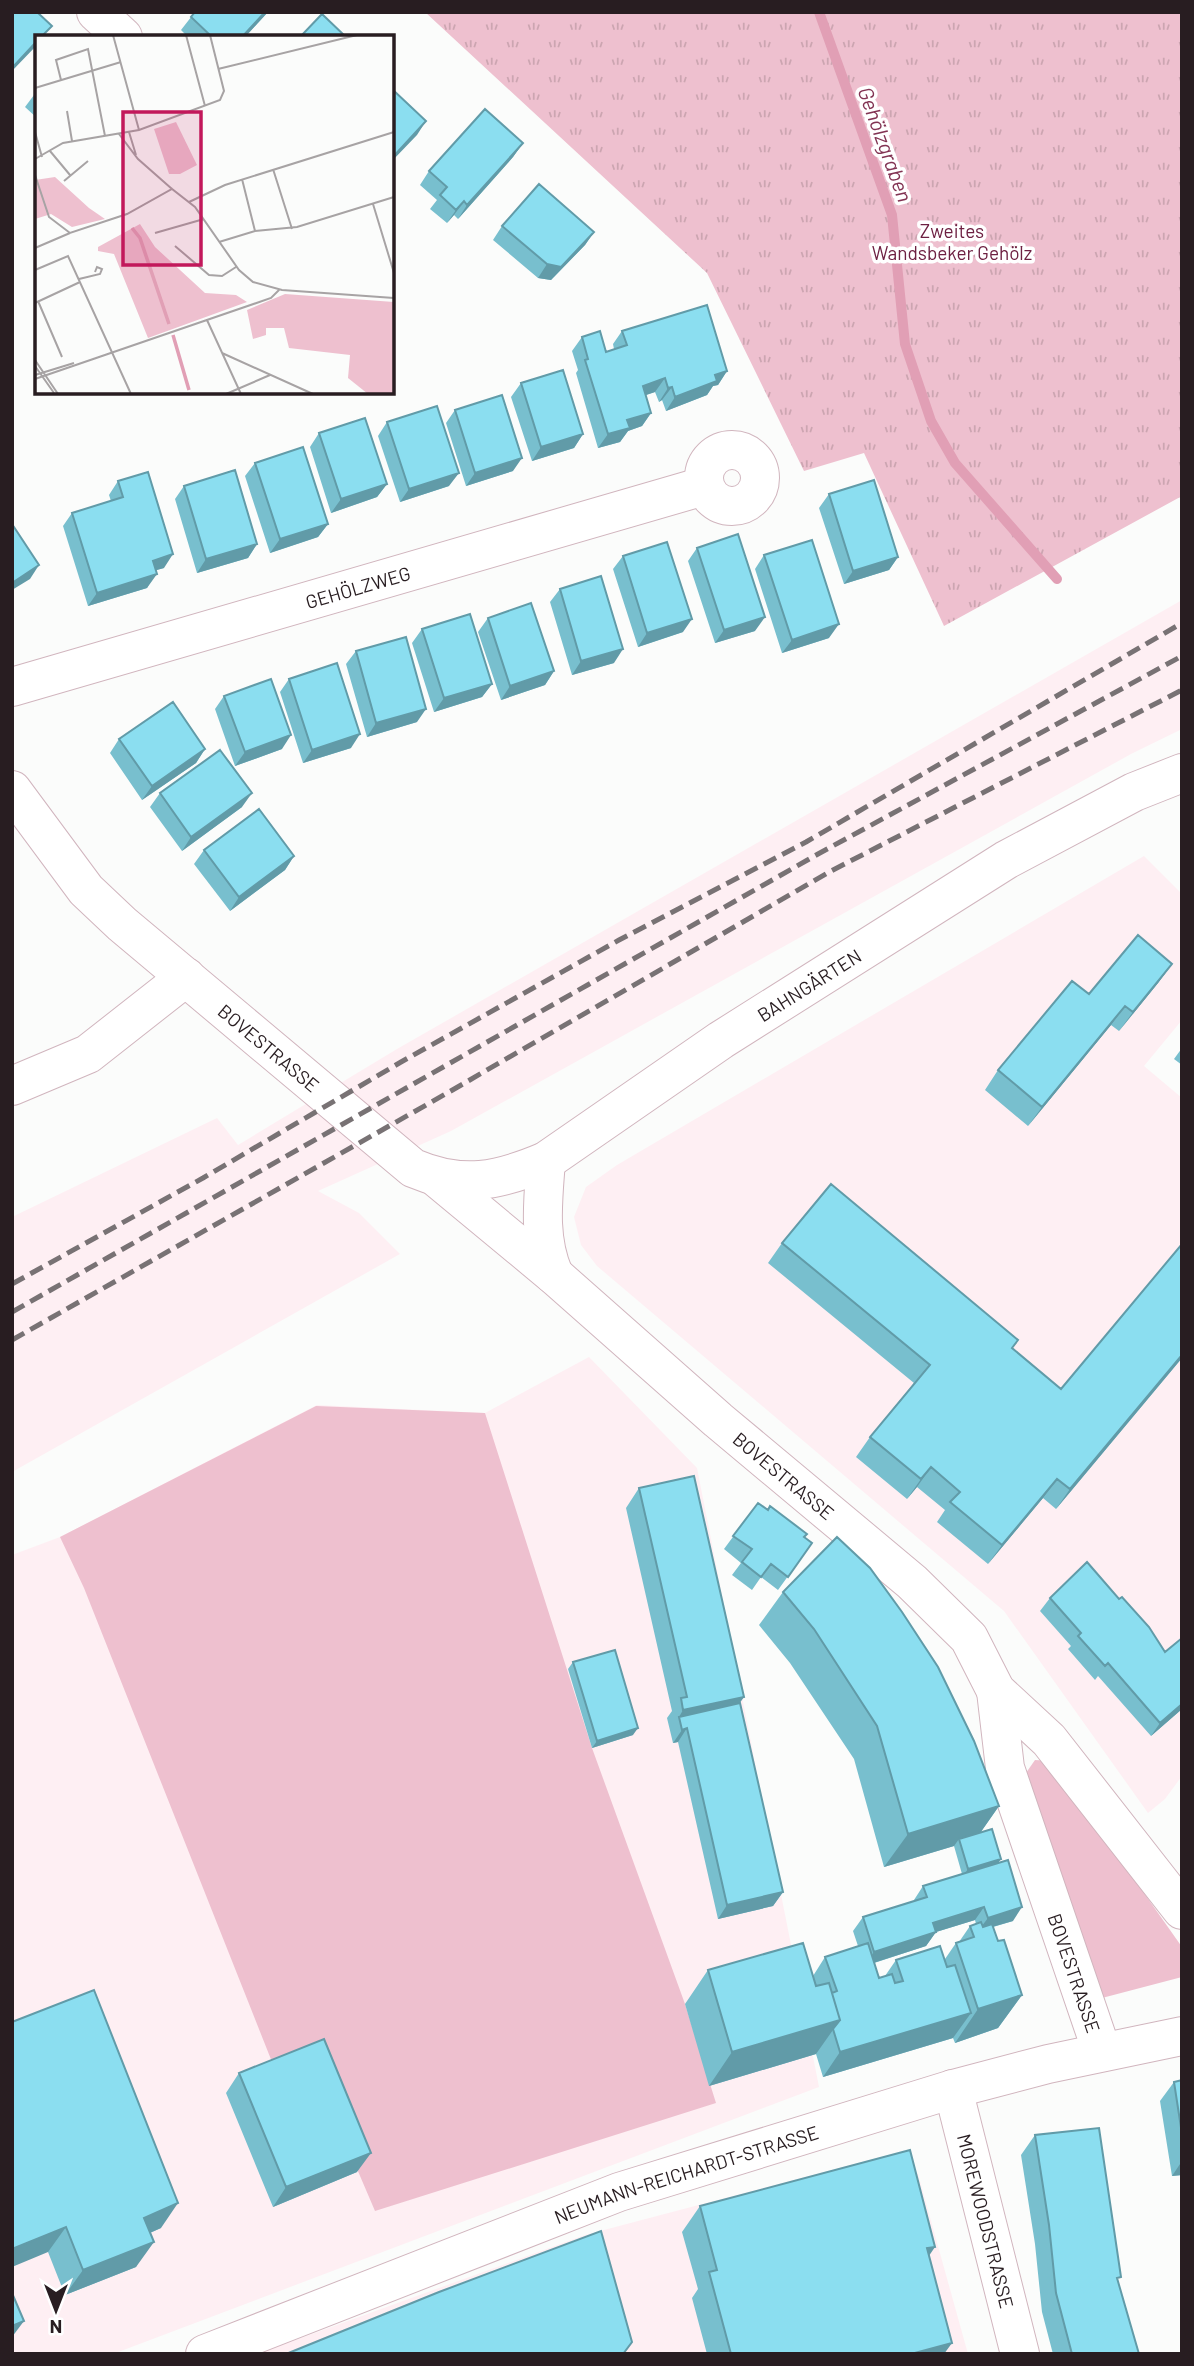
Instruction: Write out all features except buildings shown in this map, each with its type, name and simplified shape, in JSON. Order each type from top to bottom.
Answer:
[{"type":"street","points":[[96,12],[120,35]]},
{"type":"street","name":"GEHÖLZWEG","points":[[12,687],[704,486]]},
{"type":"street","name":"BAHNGÄRTEN","points":[[437,1178],[474,1180],[500,1177],[546,1161],[722,1040],[1006,860],[1134,792],[1182,772]]},
{"type":"street","name":"BOVESTRASSE","points":[[12,790],[86,890],[122,924],[414,1168],[437,1178],[554,1275],[718,1420],[912,1582],[969,1638],[996,1691],[1049,1740],[1182,1910]]},
{"type":"street","points":[[12,1086],[88,1054],[186,976]]},
{"type":"street","points":[[546,1161],[543,1243],[554,1275]]},
{"type":"street","name":"BOVESTRASSE","points":[[996,1691],[1005,1768],[1102,2052]]},
{"type":"street","name":"NEUMANN-REICHARDT-STRASSE","points":[[205,2354],[620,2192],[953,2089],[1102,2052],[1182,2036]]},
{"type":"street","name":"MOREWOODSTRASSE","points":[[953,2089],[1020,2354]]},
{"type":"shaded area","points":[[1182,600],[1182,729],[1131,754],[451,1131],[318,1191],[359,1213],[400,1254],[12,1472],[12,1217],[217,1118],[238,1145],[397,1049]]},
{"type":"shaded area","points":[[1144,856],[1182,894],[1182,1020],[1144,1066],[1182,1098],[1182,1776],[1165,1799],[1148,1813],[1004,1611],[597,1266],[581,1245],[574,1217],[586,1187],[617,1165]]},
{"type":"shaded area","points":[[589,1357],[697,1468],[819,2087],[113,2354],[12,2354],[12,1555],[60,1537],[317,1405],[485,1413]]},
{"type":"shaded area","points":[[881,2157],[918,2174],[968,2354],[257,2354],[585,2235]]},
{"type":"green space","name":"Zweites Wandsbeker Gehölz","points":[[425,12],[1182,12],[1182,496],[944,626],[864,453],[804,471],[707,273]]},
{"type":"green space","points":[[316,1406],[485,1413],[592,1748],[685,2004],[716,2103],[375,2211],[310,2059],[276,2072],[84,1588],[60,1537]]},
{"type":"green space","points":[[1035,1760],[1051,1761],[1182,1947],[1182,1977],[1102,1998],[1021,1780]]},
{"type":"waterway","name":"Gehölzgraben","points":[[819,12],[892,215],[905,344],[931,421],[955,463],[1057,579]]},
{"type":"railway","points":[[12,1284],[619,940],[806,842],[1182,623]]},
{"type":"railway","points":[[12,1312],[818,854],[1182,656]]},
{"type":"railway","points":[[12,1340],[831,871],[1182,690]]}]
